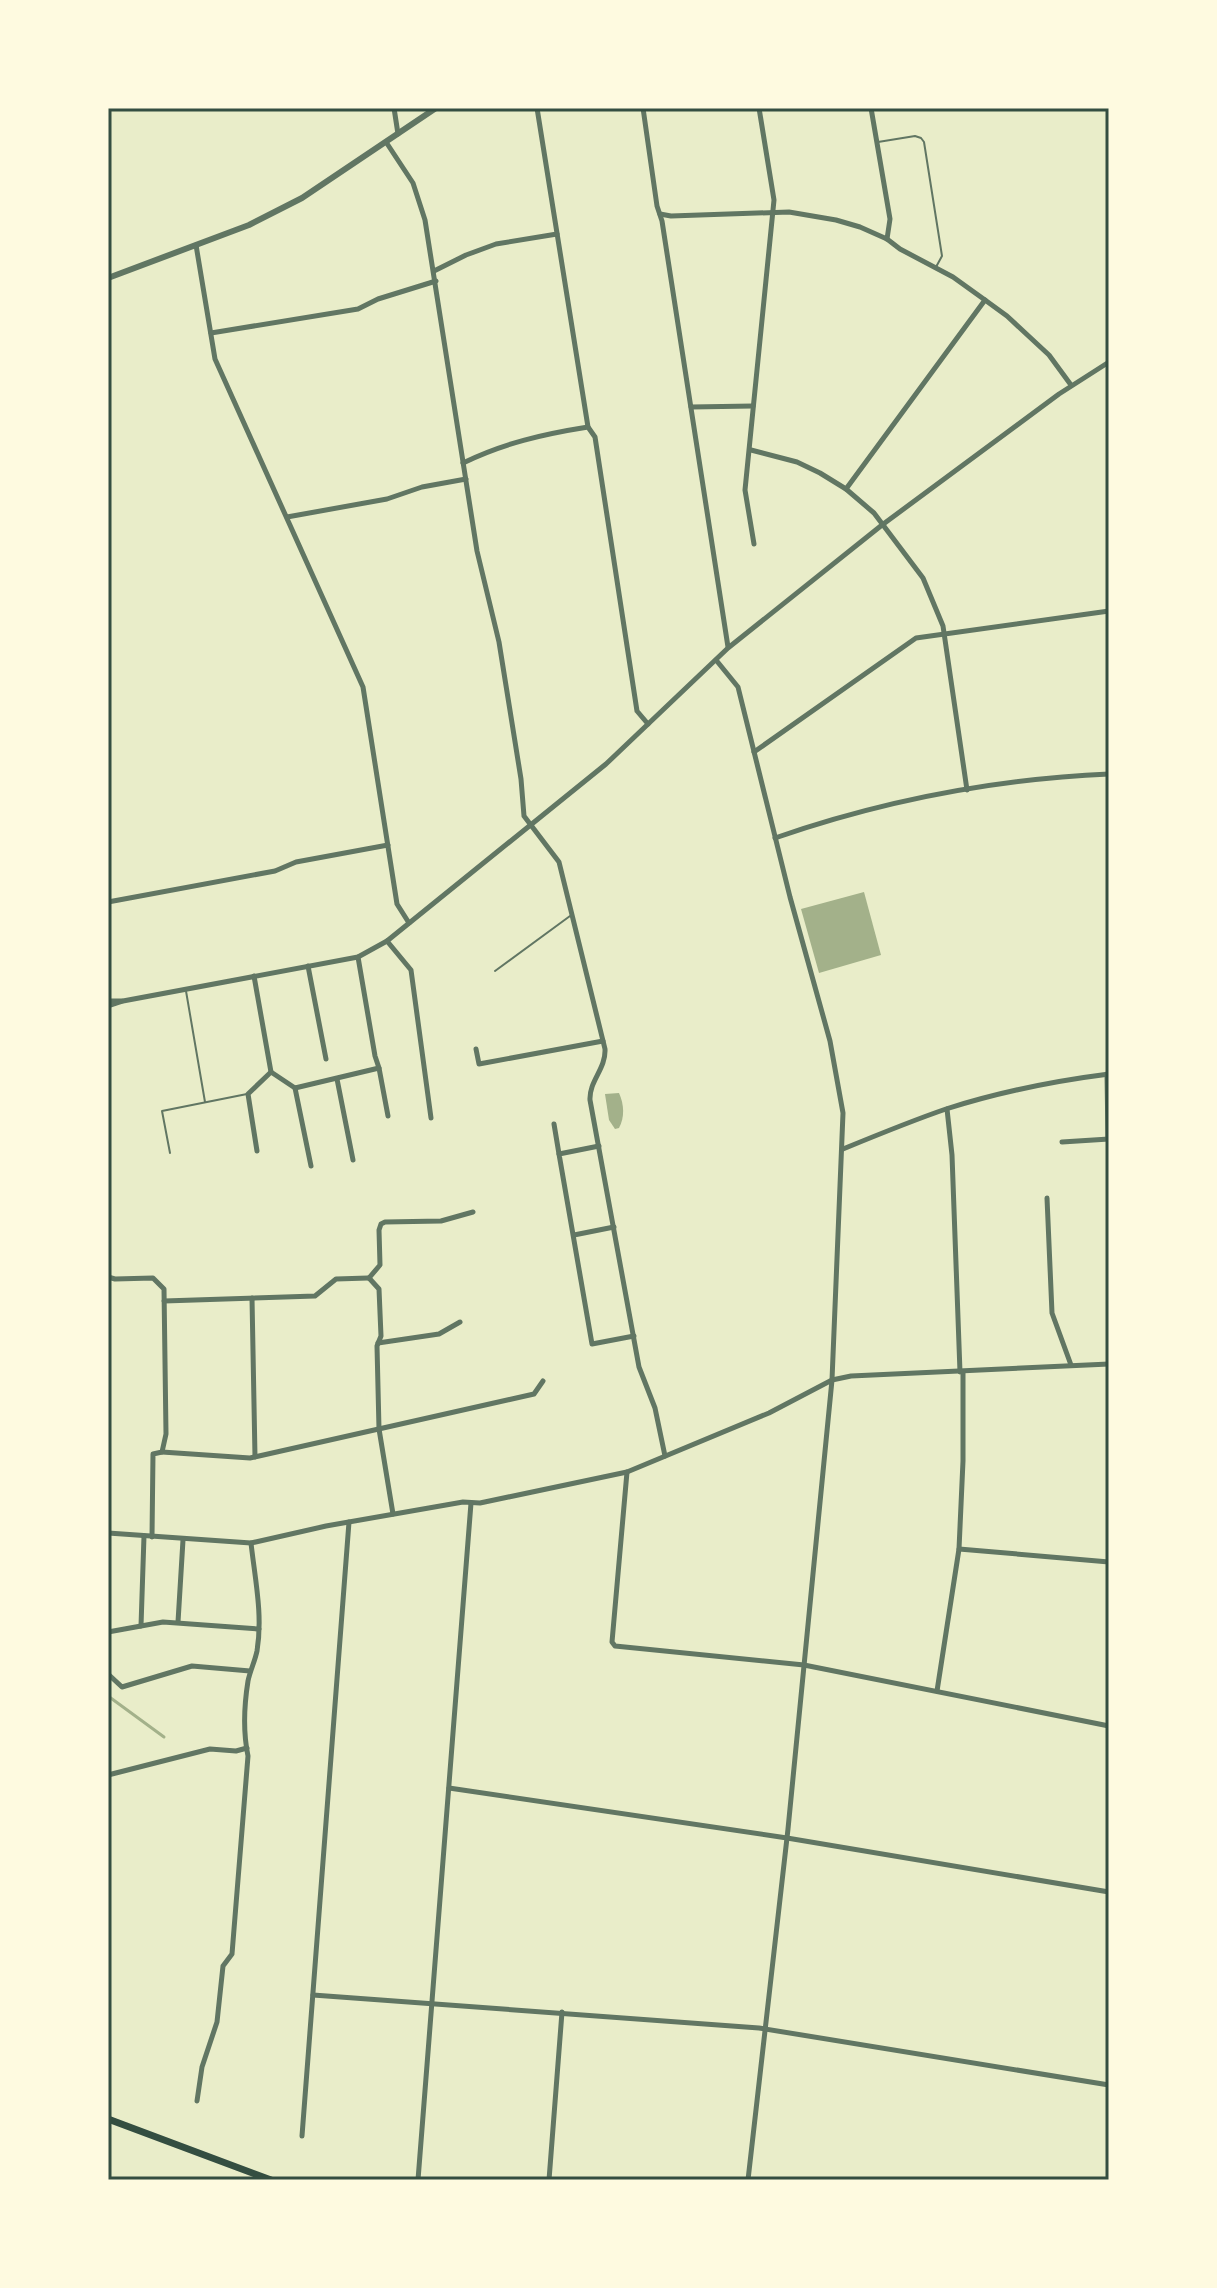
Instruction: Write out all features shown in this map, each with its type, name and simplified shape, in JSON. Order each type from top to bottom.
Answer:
[{"type":"main road","points":[[108,2119],[271,2180]]},
{"type":"street","points":[[394,108],[398,134]]},
{"type":"street","points":[[108,278],[249,225],[302,198],[436,108]]},
{"type":"street","points":[[537,108],[588,427],[594,435],[637,711],[648,724]]},
{"type":"street","points":[[643,108],[728,648]]},
{"type":"street","points":[[754,544],[745,490],[774,214],[759,108]]},
{"type":"street","points":[[871,108],[890,219],[887,239]]},
{"type":"street","points":[[386,142],[413,183],[420,200],[436,281],[477,551],[499,642],[524,816],[559,862],[606,1054],[589,1091],[639,1367],[655,1408],[665,1456]]},
{"type":"street","points":[[660,214],[789,212],[836,220],[887,239],[936,267],[1007,316],[1049,355],[1071,385]]},
{"type":"street","points":[[434,271],[496,244],[557,234]]},
{"type":"street","points":[[196,245],[215,359],[363,687],[397,904],[409,923]]},
{"type":"street","points":[[211,333],[358,309],[378,299],[436,281]]},
{"type":"street","points":[[846,489],[985,300]]},
{"type":"street","points":[[108,1004],[358,957],[387,941],[606,764],[728,648],[882,525],[1071,385],[1109,362]]},
{"type":"street","points":[[691,407],[753,406]]},
{"type":"street","points":[[463,463],[520,440],[588,427]]},
{"type":"street","points":[[751,450],[797,462],[846,489],[874,513],[923,578],[945,635],[967,790]]},
{"type":"street","points":[[287,517],[387,499],[422,487],[466,479]]},
{"type":"street","points":[[754,752],[916,638],[1109,611]]},
{"type":"street","points":[[716,660],[738,687],[830,1041],[843,1113],[832,1380],[787,1838],[748,2180]]},
{"type":"street","points":[[775,838],[869,810],[967,790],[1109,774]]},
{"type":"street","points":[[108,902],[275,871],[296,862],[388,845]]},
{"type":"street","points":[[387,941],[411,970],[431,1118]]},
{"type":"street","points":[[358,957],[388,1116]]},
{"type":"street","points":[[308,966],[326,1059]]},
{"type":"street","points":[[254,976],[271,1072],[295,1088],[311,1166]]},
{"type":"street","points":[[476,1049],[479,1064],[603,1041]]},
{"type":"street","points":[[295,1088],[379,1068]]},
{"type":"street","points":[[257,1151],[248,1094],[271,1072]]},
{"type":"street","points":[[843,1149],[947,1109],[1013,1091],[1108,1074],[1108,1139],[1062,1142]]},
{"type":"street","points":[[337,1079],[353,1160]]},
{"type":"street","points":[[937,1691],[959,1549],[963,1461],[962,1372],[947,1109]]},
{"type":"street","points":[[554,1124],[592,1344],[634,1336]]},
{"type":"street","points":[[559,1154],[599,1146]]},
{"type":"street","points":[[1047,1198],[1052,1313],[1071,1365]]},
{"type":"street","points":[[164,1301],[315,1296],[336,1279],[369,1278],[380,1265],[381,1224],[441,1221],[473,1212]]},
{"type":"street","points":[[574,1235],[614,1227]]},
{"type":"street","points":[[108,1277],[153,1278],[164,1289],[166,1434],[162,1452]]},
{"type":"street","points":[[369,1278],[379,1289],[379,1429],[393,1514]]},
{"type":"street","points":[[252,1298],[255,1457]]},
{"type":"street","points":[[378,1343],[439,1334],[460,1322]]},
{"type":"street","points":[[108,1533],[251,1543],[393,1514],[463,1502],[480,1503],[627,1472],[769,1413],[832,1380],[851,1376],[1109,1364]]},
{"type":"street","points":[[152,1537],[153,1454],[255,1457],[534,1394],[543,1381]]},
{"type":"street","points":[[627,1472],[612,1642],[615,1646],[804,1665],[1109,1726]]},
{"type":"street","points":[[418,2180],[471,1503]]},
{"type":"street","points":[[302,2136],[349,1522]]},
{"type":"street","points":[[141,1626],[144,1536]]},
{"type":"street","points":[[178,1622],[183,1540]]},
{"type":"street","points":[[197,2101],[202,2067],[217,2022],[223,1966],[232,1954],[248,1756],[244,1735],[250,1671],[257,1653],[259,1629],[251,1543]]},
{"type":"street","points":[[959,1549],[1109,1562]]},
{"type":"street","points":[[108,1632],[163,1622],[259,1629]]},
{"type":"street","points":[[108,1666],[108,1674],[122,1687],[192,1666],[250,1671]]},
{"type":"street","points":[[108,1775],[210,1749],[236,1751],[247,1748]]},
{"type":"street","points":[[449,1788],[787,1838],[1109,1892]]},
{"type":"street","points":[[313,1995],[765,2028],[1109,2085]]},
{"type":"street","points":[[549,2180],[562,2012]]},
{"type":"lane","points":[[877,142],[915,136],[924,142],[942,256],[936,267]]},
{"type":"lane","points":[[495,971],[571,915]]},
{"type":"lane","points":[[186,990],[205,1102]]},
{"type":"lane","points":[[170,1153],[162,1111],[248,1094]]},
{"type":"shaded area","points":[[864,892],[881,955],[819,973],[801,909]]},
{"type":"shaded area","points":[[619,1093],[623,1115],[619,1128],[615,1129],[609,1120],[605,1094]]},
{"type":"waterway","points":[[108,1696],[164,1737]]}]
